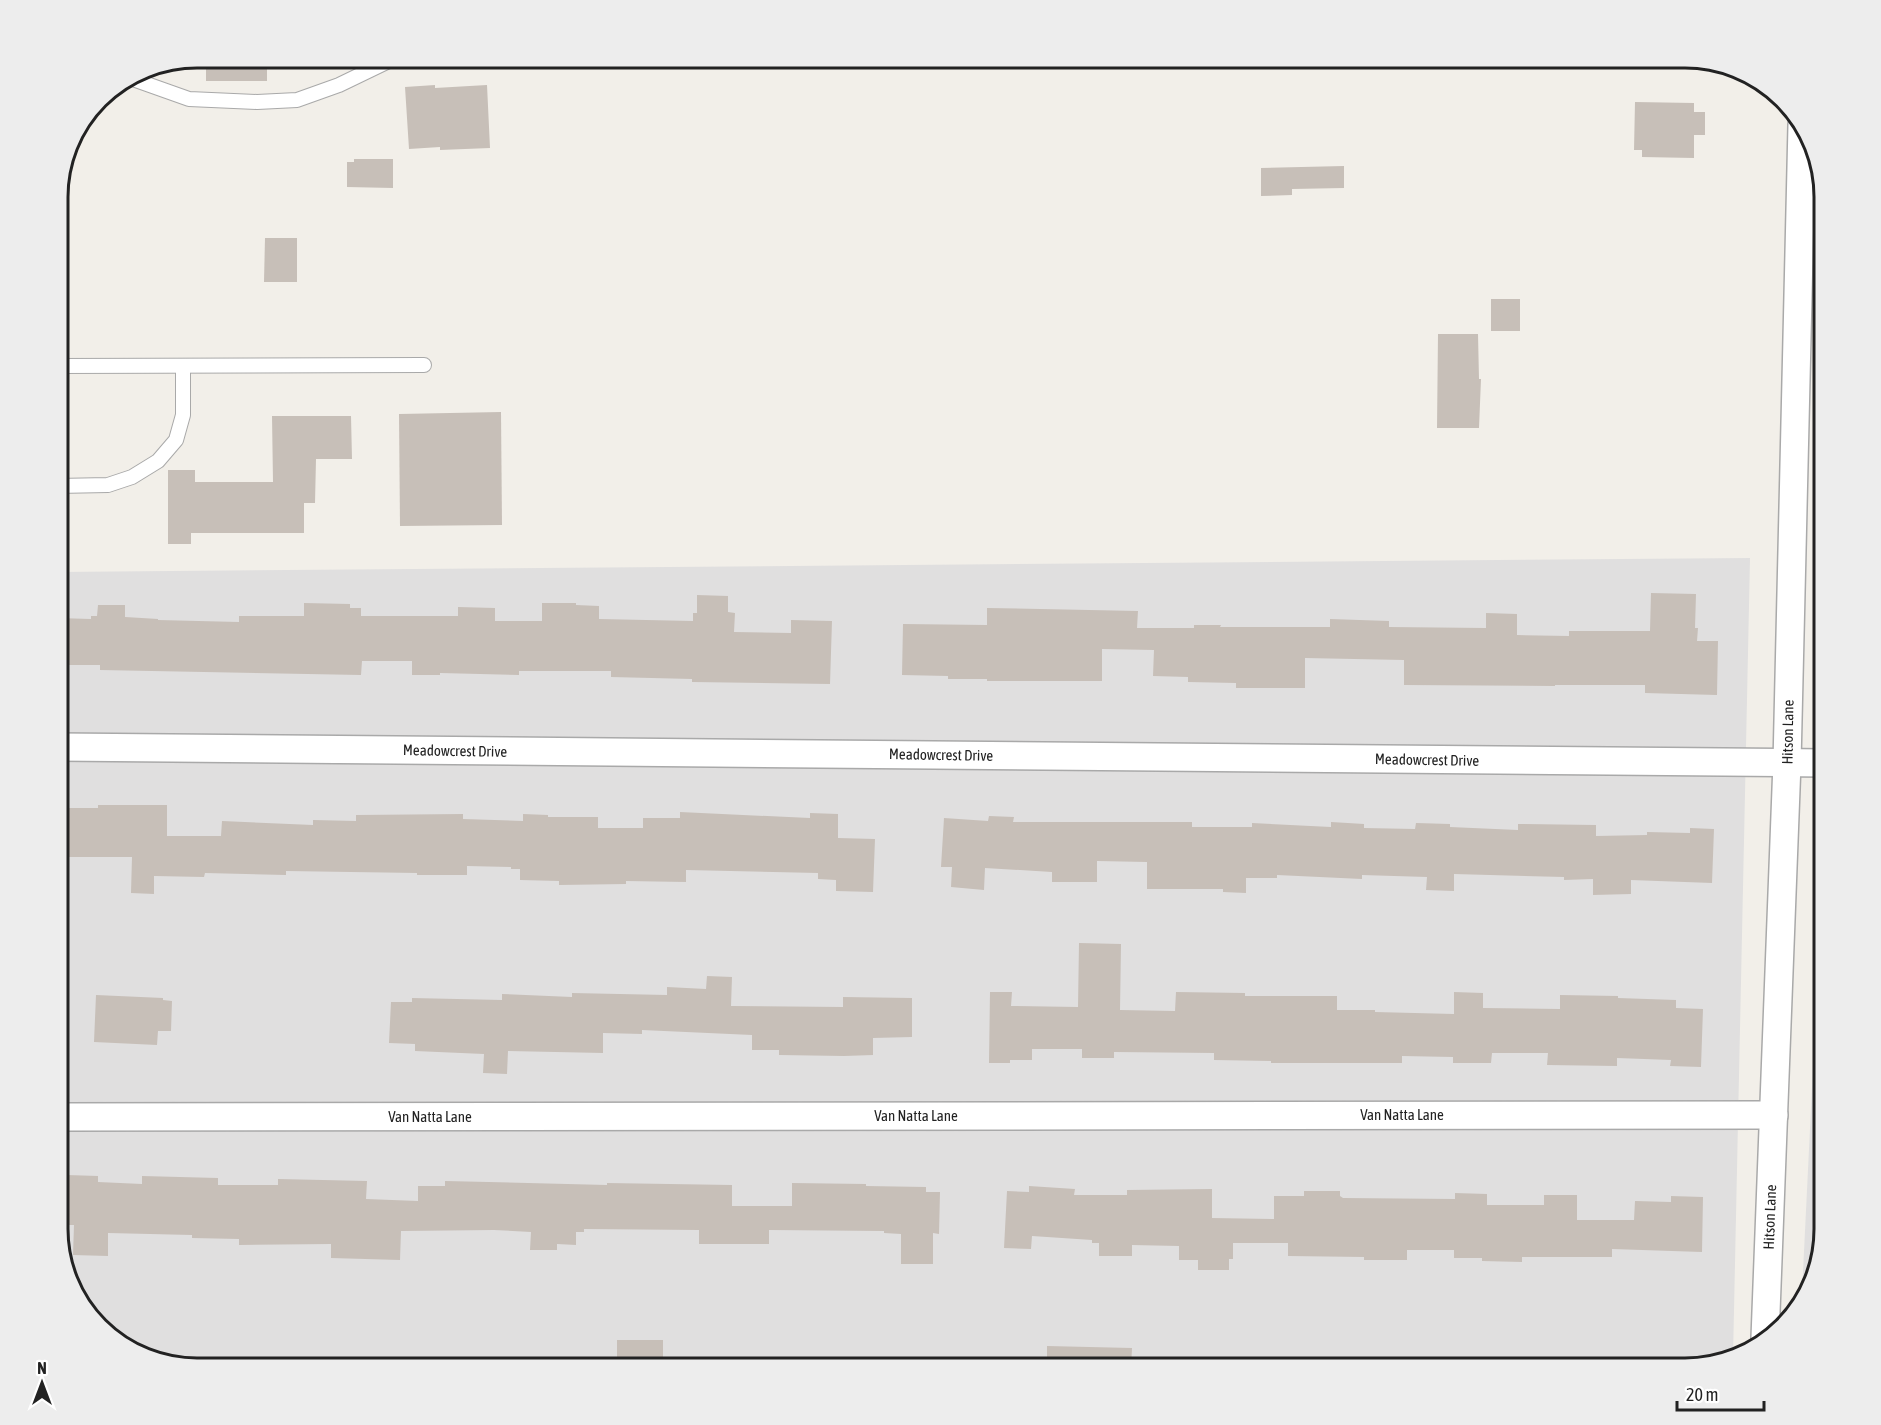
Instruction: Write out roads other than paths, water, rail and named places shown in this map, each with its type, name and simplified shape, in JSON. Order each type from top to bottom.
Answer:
[{"type":"street","name":"Hitson Lane","points":[[1765,1329],[1787,763],[1802,142]]},
{"type":"street","name":"Meadowcrest Drive","points":[[68,747],[1814,764]]},
{"type":"street","name":"Van Natta Lane","points":[[68,1118],[1774,1115]]},
{"type":"lane","points":[[139,81],[189,99],[257,102],[297,99],[339,85],[374,68]]},
{"type":"lane","points":[[68,366],[423,365]]},
{"type":"lane","points":[[68,486],[108,485],[132,477],[158,461],[176,440],[183,415],[183,366]]}]
